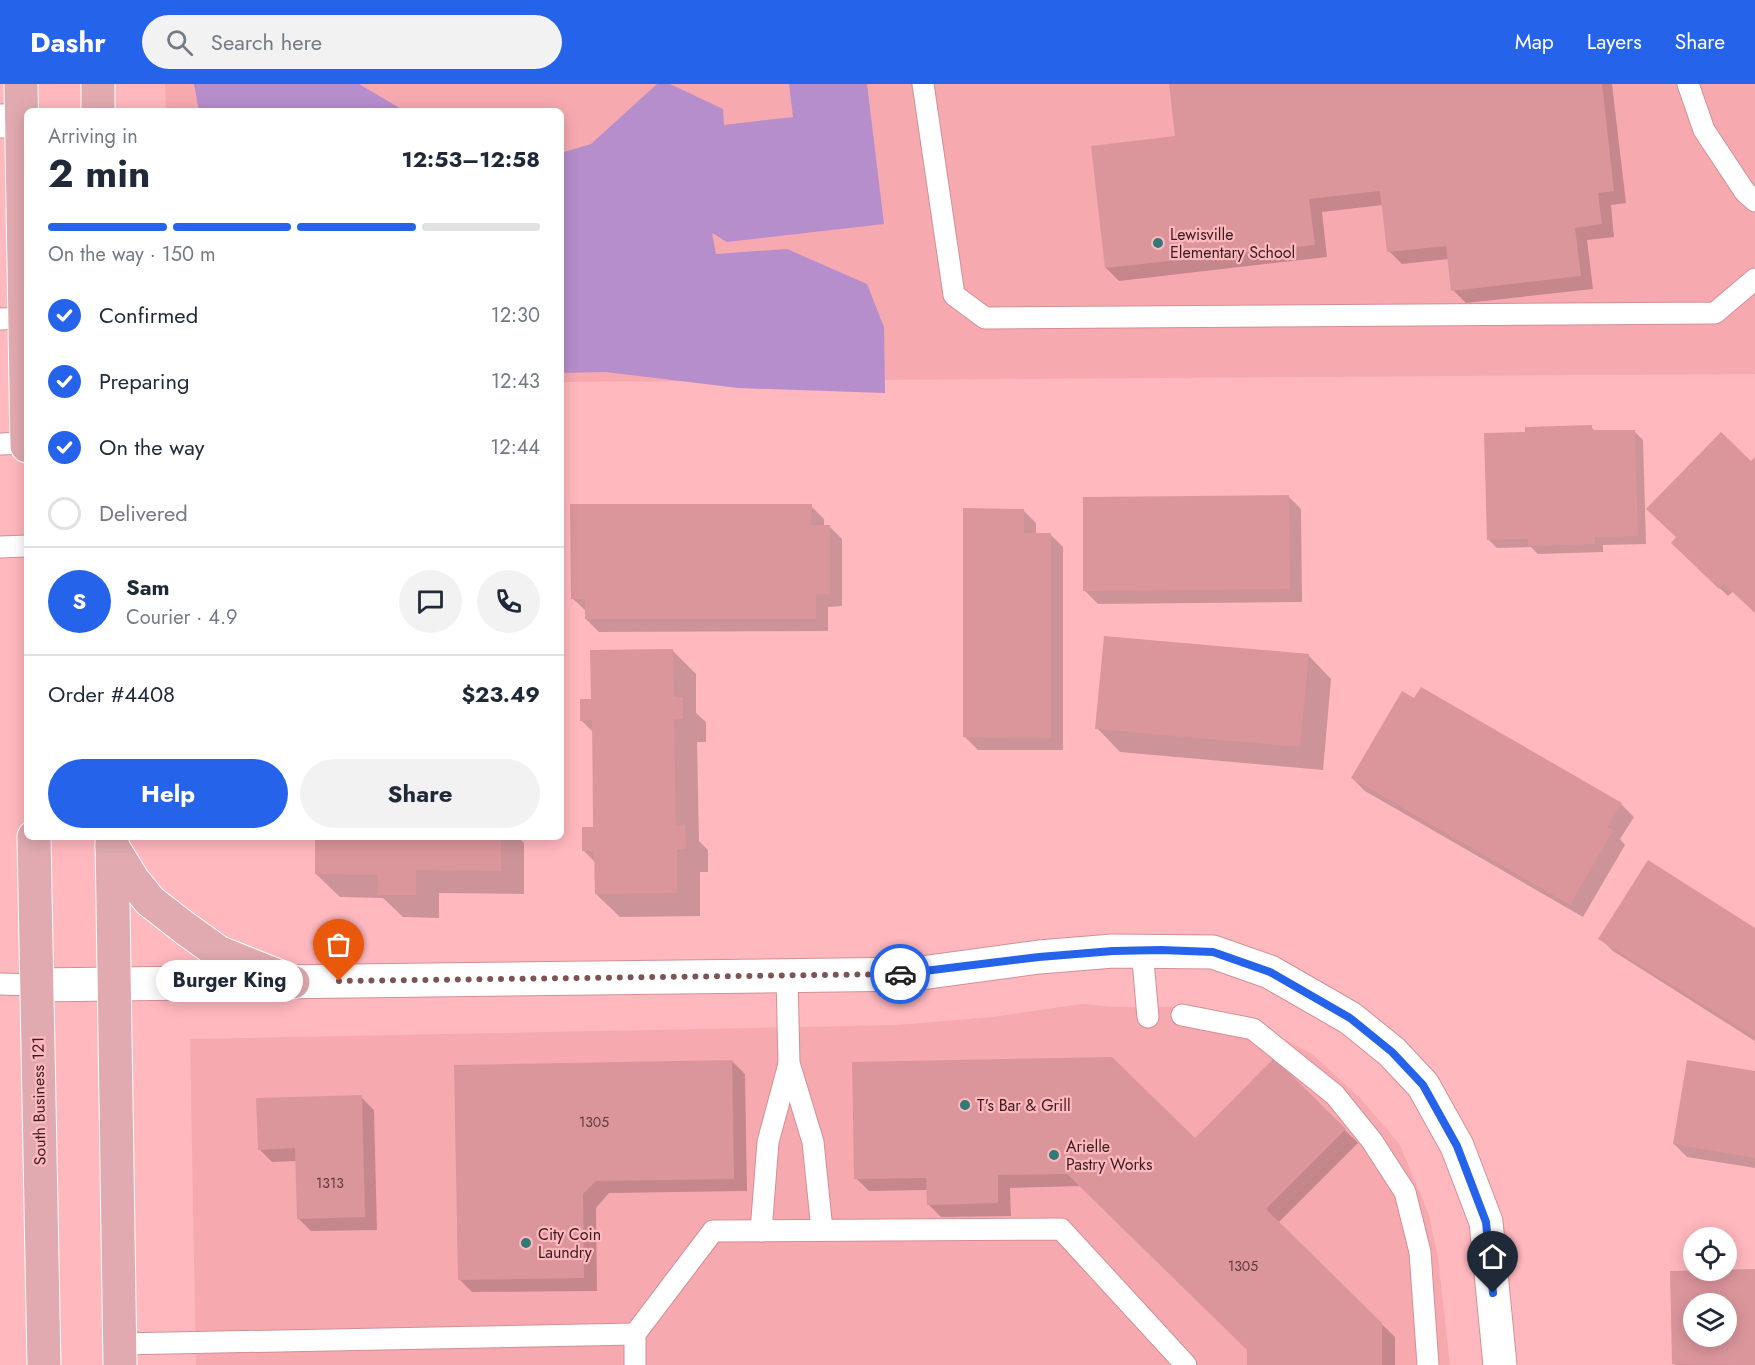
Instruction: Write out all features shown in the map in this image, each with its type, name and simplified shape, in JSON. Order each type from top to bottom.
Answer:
[{"type":"main road","points":[[21,84],[16,120],[12,319],[24,420]]},
{"type":"main road","points":[[98,84],[98,108]]},
{"type":"main road","name":"South Business 121","points":[[34,840],[44,1365]]},
{"type":"main road","points":[[112,841],[133,880],[150,901],[186,929],[218,952],[292,981]]},
{"type":"main road","points":[[112,841],[120,1354]]},
{"type":"street","points":[[36,985],[914,974],[1039,957],[1113,951],[1213,952],[1270,972],[1350,1018],[1392,1052],[1423,1085],[1457,1146],[1486,1222],[1500,1365]]},
{"type":"lane","points":[[923,84],[954,295],[985,318],[1715,313],[1755,279]]},
{"type":"lane","points":[[1688,84],[1704,130],[1745,192],[1755,201]]},
{"type":"lane","points":[[0,444],[24,445]]},
{"type":"lane","points":[[0,546],[24,546]]},
{"type":"lane","points":[[1142,950],[1148,1017]]},
{"type":"lane","points":[[761,1231],[768,1142],[789,1064],[788,977]]},
{"type":"lane","points":[[0,984],[36,985]]},
{"type":"lane","points":[[1182,1015],[1253,1029],[1335,1095],[1372,1141],[1405,1192],[1420,1252],[1428,1365]]},
{"type":"lane","points":[[789,1064],[813,1142],[822,1230]]},
{"type":"lane","points":[[635,1365],[635,1334],[713,1231],[1061,1229],[1186,1365]]},
{"type":"lane","points":[[120,1354],[635,1334]]},
{"type":"shaded area","name":"Lewisville Elementary School","points":[[165,84],[1755,84],[1755,374],[564,382],[564,108],[166,108]]},
{"type":"shaded area","points":[[194,84],[359,84],[398,108],[198,108]]},
{"type":"shaded area","points":[[657,84],[670,84],[723,109],[724,125],[793,117],[789,84],[867,84],[884,224],[727,242],[712,233],[716,254],[787,249],[867,284],[884,327],[885,393],[738,388],[606,372],[564,373],[564,152],[591,144]]},
{"type":"shaded area","points":[[1082,1004],[1115,1007],[1202,1007],[1264,1028],[1312,1054],[1361,1099],[1400,1145],[1429,1215],[1438,1258],[1450,1365],[196,1365],[190,1039],[897,1025],[992,1017]]},
{"type":"building","points":[[1169,84],[1602,84],[1614,191],[1598,193],[1602,224],[1575,228],[1581,276],[1451,291],[1446,246],[1387,252],[1380,191],[1309,199],[1315,245],[1105,268],[1091,146],[1175,136]]},
{"type":"building","points":[[1592,425],[1592,430],[1635,430],[1638,536],[1595,537],[1595,544],[1528,546],[1528,539],[1487,540],[1484,433],[1525,432],[1525,427]]},
{"type":"building","points":[[1721,432],[1751,461],[1755,457],[1755,613],[1724,584],[1719,589],[1671,543],[1676,537],[1646,509]]},
{"type":"building","points":[[1289,495],[1290,589],[1083,591],[1083,497]]},
{"type":"building","points":[[570,504],[812,504],[811,525],[830,525],[830,594],[816,594],[816,619],[585,619],[585,599],[571,599]]},
{"type":"building","points":[[963,508],[1024,509],[1024,533],[1051,533],[1051,738],[963,737]]},
{"type":"building","points":[[1104,636],[1309,654],[1300,747],[1095,729]]},
{"type":"building","points":[[673,649],[674,697],[683,697],[683,719],[674,719],[676,826],[685,825],[686,849],[677,849],[677,893],[595,894],[594,851],[582,851],[582,827],[593,827],[592,720],[580,721],[580,699],[591,699],[590,650]]},
{"type":"building","points":[[1421,687],[1622,803],[1607,827],[1613,830],[1570,905],[1351,778],[1402,691],[1414,698]]},
{"type":"building","points":[[315,840],[501,840],[501,871],[416,870],[416,895],[378,895],[378,875],[315,874]]},
{"type":"building","points":[[1648,860],[1755,928],[1755,1037],[1598,939]]},
{"type":"building","points":[[1112,1057],[1195,1138],[1274,1058],[1346,1129],[1266,1209],[1382,1323],[1382,1365],[1247,1365],[1247,1350],[1067,1174],[998,1175],[998,1203],[927,1205],[926,1178],[854,1179],[852,1062]]},
{"type":"building","points":[[732,1060],[734,1179],[596,1181],[583,1194],[584,1278],[458,1280],[454,1065]]},
{"type":"building","points":[[1687,1060],[1755,1071],[1755,1158],[1673,1144]]},
{"type":"building","points":[[362,1095],[365,1217],[297,1219],[295,1148],[258,1150],[256,1098]]},
{"type":"building","points":[[1737,1269],[1755,1269],[1755,1365],[1672,1364],[1670,1271],[1683,1271],[1683,1281],[1737,1281]]},
{"type":"way so far","points":[[339,981],[900,974]]},
{"type":"place","name":"Lewisville Elementary School","points":[[1158,243]]},
{"type":"place","name":"Burger King","points":[[339,981]]},
{"type":"place","name":"T's Bar & Grill","points":[[965,1105]]},
{"type":"place","name":"Arielle Pastry Works","points":[[1054,1155]]},
{"type":"place","name":"City Coin Laundry","points":[[526,1243]]},
{"type":"route","points":[[900,974],[1039,957],[1161,950],[1213,952],[1270,972],[1350,1018],[1392,1052],[1423,1085],[1457,1146],[1486,1222],[1493,1293]]}]
